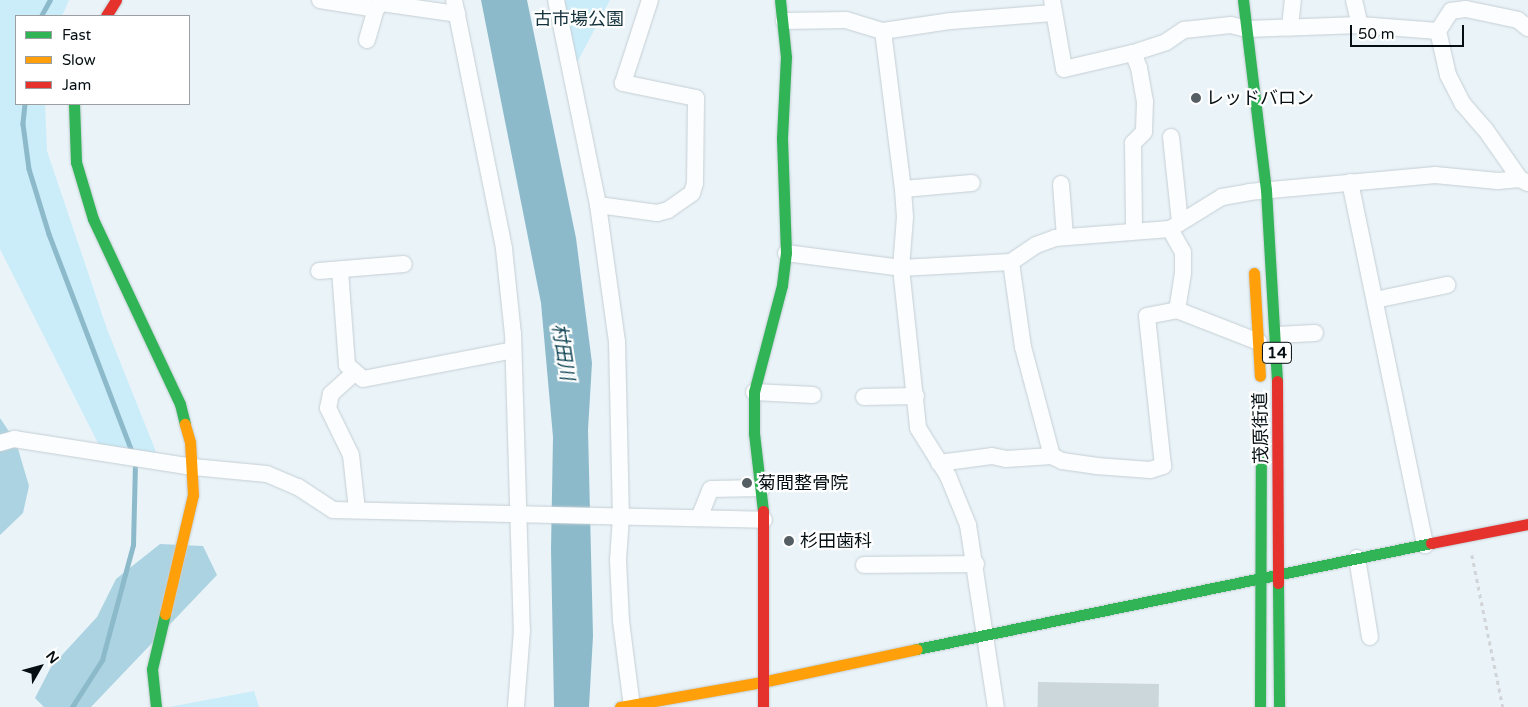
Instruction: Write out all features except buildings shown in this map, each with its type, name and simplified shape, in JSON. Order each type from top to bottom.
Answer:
[{"type":"street","points":[[107,15],[116,0]]},
{"type":"street","points":[[320,0],[376,9]]},
{"type":"street","points":[[556,0],[598,205],[617,342],[621,518],[618,560],[620,621],[628,706],[666,703],[1260,576],[1528,524]]},
{"type":"street","points":[[598,205],[657,213],[668,210],[692,193],[695,183],[696,98],[623,83],[650,0]]},
{"type":"street","points":[[763,707],[764,520],[762,488],[754,433],[754,392],[782,285],[786,253],[782,138],[786,57],[784,21],[780,0]]},
{"type":"street","name":"茂原街道","points":[[1236,30],[1243,0]]},
{"type":"street","points":[[1290,27],[1293,0]]},
{"type":"street","points":[[1354,0],[1360,24]]},
{"type":"street","points":[[367,40],[376,9],[381,3],[455,7],[504,249],[513,350],[516,515],[522,630],[516,707]]},
{"type":"street","points":[[784,21],[846,20],[883,31],[1052,6],[1064,69],[1133,53],[1166,42],[1184,30],[1236,30],[1360,24],[1438,31]]},
{"type":"street","name":"茂原街道","points":[[1228,8],[1236,30],[1266,190],[1277,335],[1280,572],[1279,707]]},
{"type":"street","points":[[1524,182],[1485,129],[1463,104],[1448,75],[1438,31],[1450,11],[1466,9],[1518,20],[1528,28]]},
{"type":"street","points":[[883,31],[903,189],[905,218],[901,268],[918,428],[939,463],[968,525],[976,564],[996,707]]},
{"type":"street","points":[[1133,53],[1145,101],[1144,132],[1133,142],[1134,230]]},
{"type":"street","points":[[74,105],[76,162],[82,189],[92,219],[180,404],[190,442],[193,467],[189,522],[152,669],[156,707]]},
{"type":"street","points":[[1171,137],[1175,226],[1183,252],[1177,310]]},
{"type":"street","points":[[786,253],[901,268],[1011,262],[1036,245],[1065,237],[1175,226],[1222,197],[1249,192],[1436,175],[1524,182]]},
{"type":"street","points":[[1350,182],[1425,545]]},
{"type":"street","points":[[903,189],[972,183]]},
{"type":"street","points":[[1060,184],[1065,237]]},
{"type":"street","name":"茂原街道","points":[[1253,258],[1260,389]]},
{"type":"street","points":[[1011,262],[1023,347],[1052,456]]},
{"type":"street","points":[[319,271],[404,264]]},
{"type":"street","points":[[340,270],[347,365],[353,374],[363,379],[513,350]]},
{"type":"street","points":[[1375,300],[1448,285]]},
{"type":"street","points":[[939,463],[992,456],[1006,459],[1052,456],[1062,461],[1096,466],[1150,470],[1163,466],[1147,316],[1177,310],[1258,342]]},
{"type":"street","points":[[1277,335],[1315,333]]},
{"type":"street","points":[[353,374],[331,394],[328,408],[350,455],[357,510]]},
{"type":"street","points":[[754,392],[813,395]]},
{"type":"street","points":[[864,397],[916,396]]},
{"type":"street","points":[[0,443],[14,440],[193,467],[267,474],[298,487],[332,510],[764,520]]},
{"type":"street","name":"茂原街道","points":[[1260,707],[1262,446]]},
{"type":"street","points":[[699,518],[711,489],[762,488]]},
{"type":"street","points":[[1357,558],[1370,637]]},
{"type":"street","points":[[864,565],[976,564]]},
{"type":"path","points":[[1468,536],[1504,707]]},
{"type":"green space","points":[[0,0],[69,0],[62,15],[15,15],[15,105],[45,105],[47,151],[107,329],[160,462],[103,453],[0,249]]},
{"type":"green space","name":"古市場公園","points":[[556,0],[610,0],[571,74]]},
{"type":"green space","points":[[254,691],[259,707],[169,707]]},
{"type":"shaded area","points":[[0,418],[16,442],[29,486],[23,513],[0,535]]},
{"type":"shaded area","points":[[160,544],[203,546],[217,575],[91,707],[44,707],[35,698],[51,667],[97,617],[116,579]]},
{"type":"water","name":"村田川","points":[[481,0],[527,0],[576,238],[592,363],[588,430],[593,636],[589,707],[554,707],[551,549],[553,437],[541,303]]},
{"type":"waterway","points":[[42,15],[50,0]]},
{"type":"waterway","points":[[25,105],[23,124],[29,169],[49,234],[133,454]]},
{"type":"waterway","points":[[72,707],[102,660],[133,545],[135,461]]},
{"type":"traffic: fast","points":[[763,511],[754,433],[754,392],[782,285],[786,253],[782,138],[786,57],[780,0]]},
{"type":"traffic: fast","points":[[1243,0],[1266,190],[1277,381]]},
{"type":"traffic: fast","points":[[74,105],[76,162],[93,219],[180,404],[185,424]]},
{"type":"traffic: fast","points":[[1260,707],[1261,458]]},
{"type":"traffic: fast","points":[[917,649],[1431,543]]},
{"type":"traffic: fast","points":[[1278,583],[1279,707]]},
{"type":"traffic: fast","points":[[156,707],[152,669],[165,614]]},
{"type":"traffic: slow","points":[[1254,273],[1260,376]]},
{"type":"traffic: slow","points":[[165,614],[193,495],[190,442],[185,424]]},
{"type":"traffic: slow","points":[[620,707],[762,682],[917,649]]},
{"type":"traffic: jam","points":[[107,15],[116,0]]},
{"type":"traffic: jam","points":[[1277,381],[1278,583]]},
{"type":"traffic: jam","points":[[763,511],[763,707]]},
{"type":"traffic: jam","points":[[1431,543],[1528,524]]},
{"type":"place","name":"レッドバロン","points":[[1196,98]]},
{"type":"place","name":"菊間整骨院","points":[[747,483]]},
{"type":"place","name":"杉田歯科","points":[[789,541]]}]
